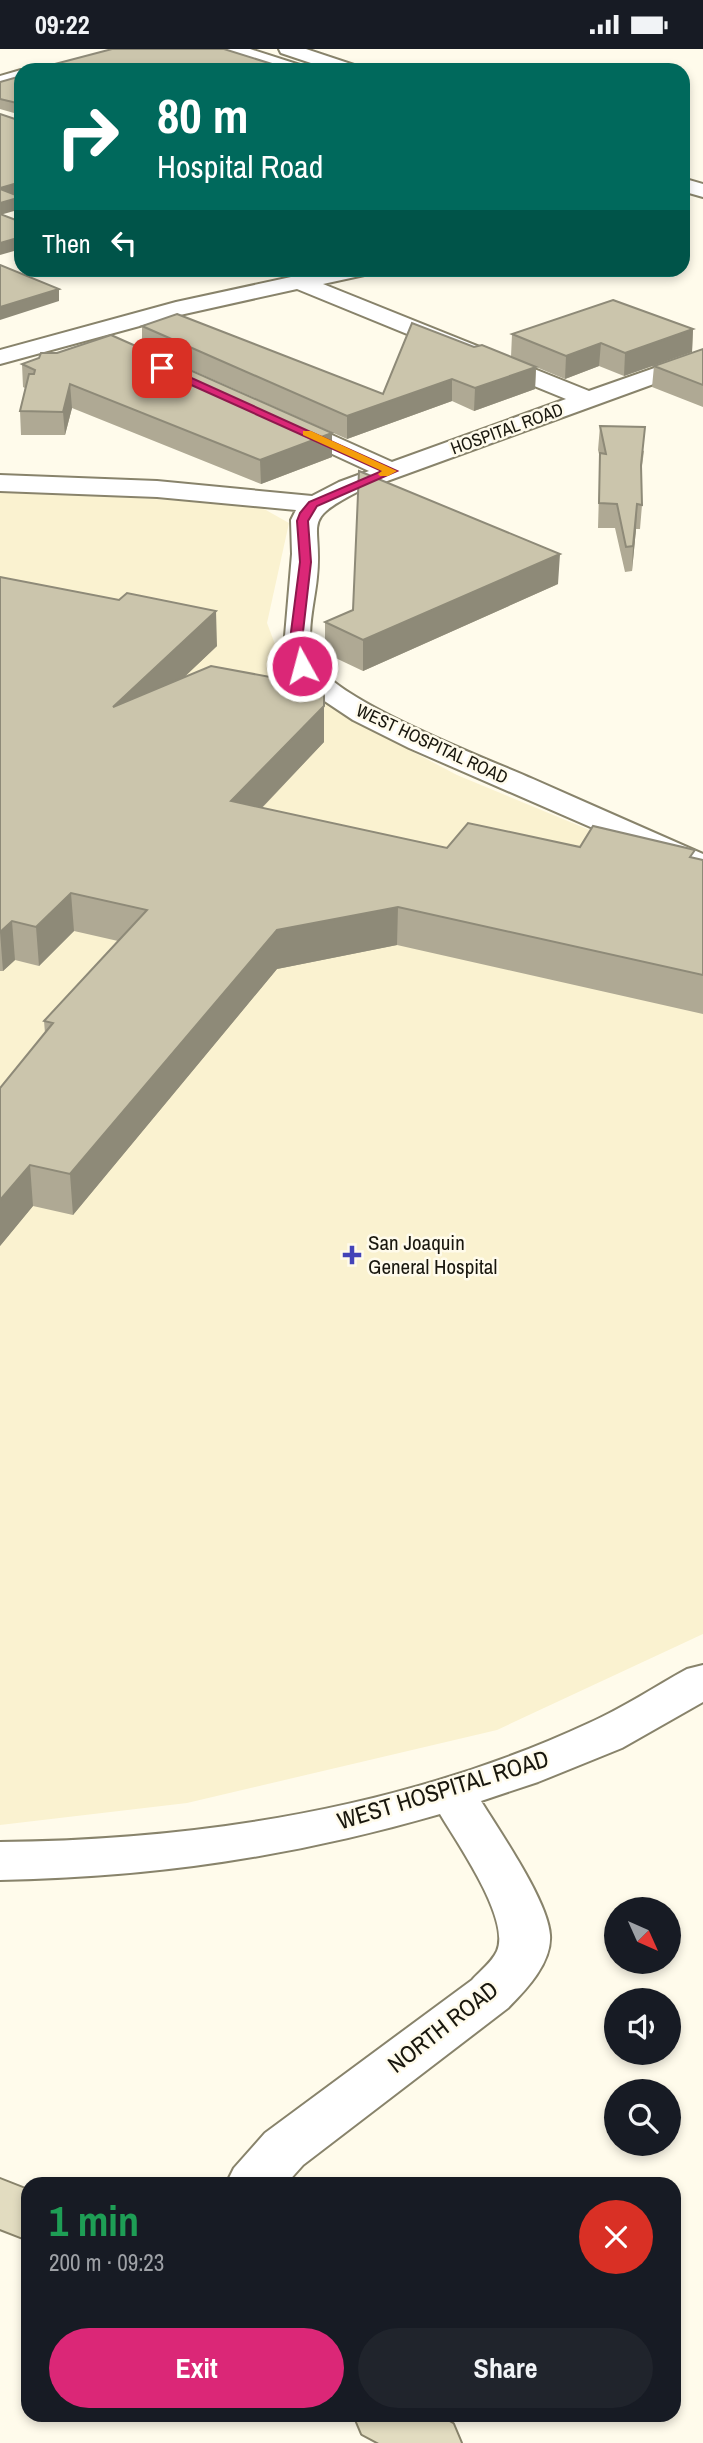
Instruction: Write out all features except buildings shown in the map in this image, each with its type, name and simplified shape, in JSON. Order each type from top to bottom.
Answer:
[{"type":"street","points":[[231,49],[274,63]]},
{"type":"street","points":[[288,49],[330,63]]},
{"type":"street","points":[[0,357],[318,277]]},
{"type":"street","points":[[296,281],[587,399]]},
{"type":"street","points":[[85,334],[123,351]]},
{"type":"street","name":"HOSPITAL ROAD","points":[[313,504],[391,471],[703,358]]},
{"type":"street","points":[[264,414],[391,471]]},
{"type":"street","points":[[0,483],[220,492],[313,504]]},
{"type":"street","name":"WEST HOSPITAL ROAD","points":[[313,504],[305,513],[303,521],[306,562],[297,632],[302,666],[324,689],[426,744],[703,866]]},
{"type":"street","name":"WEST HOSPITAL ROAD","points":[[0,1861],[115,1857],[234,1844],[352,1822],[452,1793],[593,1742],[703,1681]]},
{"type":"street","name":"NORTH ROAD","points":[[259,2177],[284,2149],[490,1994],[514,1970],[525,1936],[520,1913],[452,1793]]},
{"type":"street","points":[[0,2202],[21,2213]]},
{"type":"street","points":[[395,2422],[432,2443]]},
{"type":"shaded area","name":"San Joaquin General Hospital","points":[[0,490],[257,505],[289,523],[267,623],[285,671],[341,714],[457,775],[703,877],[703,1634],[497,1730],[187,1803],[0,1825]]},
{"type":"slow traffic","points":[[307,433],[391,471],[384,474]]},
{"type":"place","name":"San Joaquin General Hospital","points":[[352,1255]]},
{"type":"route","points":[[162,368],[391,471],[331,495],[313,504],[305,513],[303,521],[306,562],[297,632],[302,666]]}]
